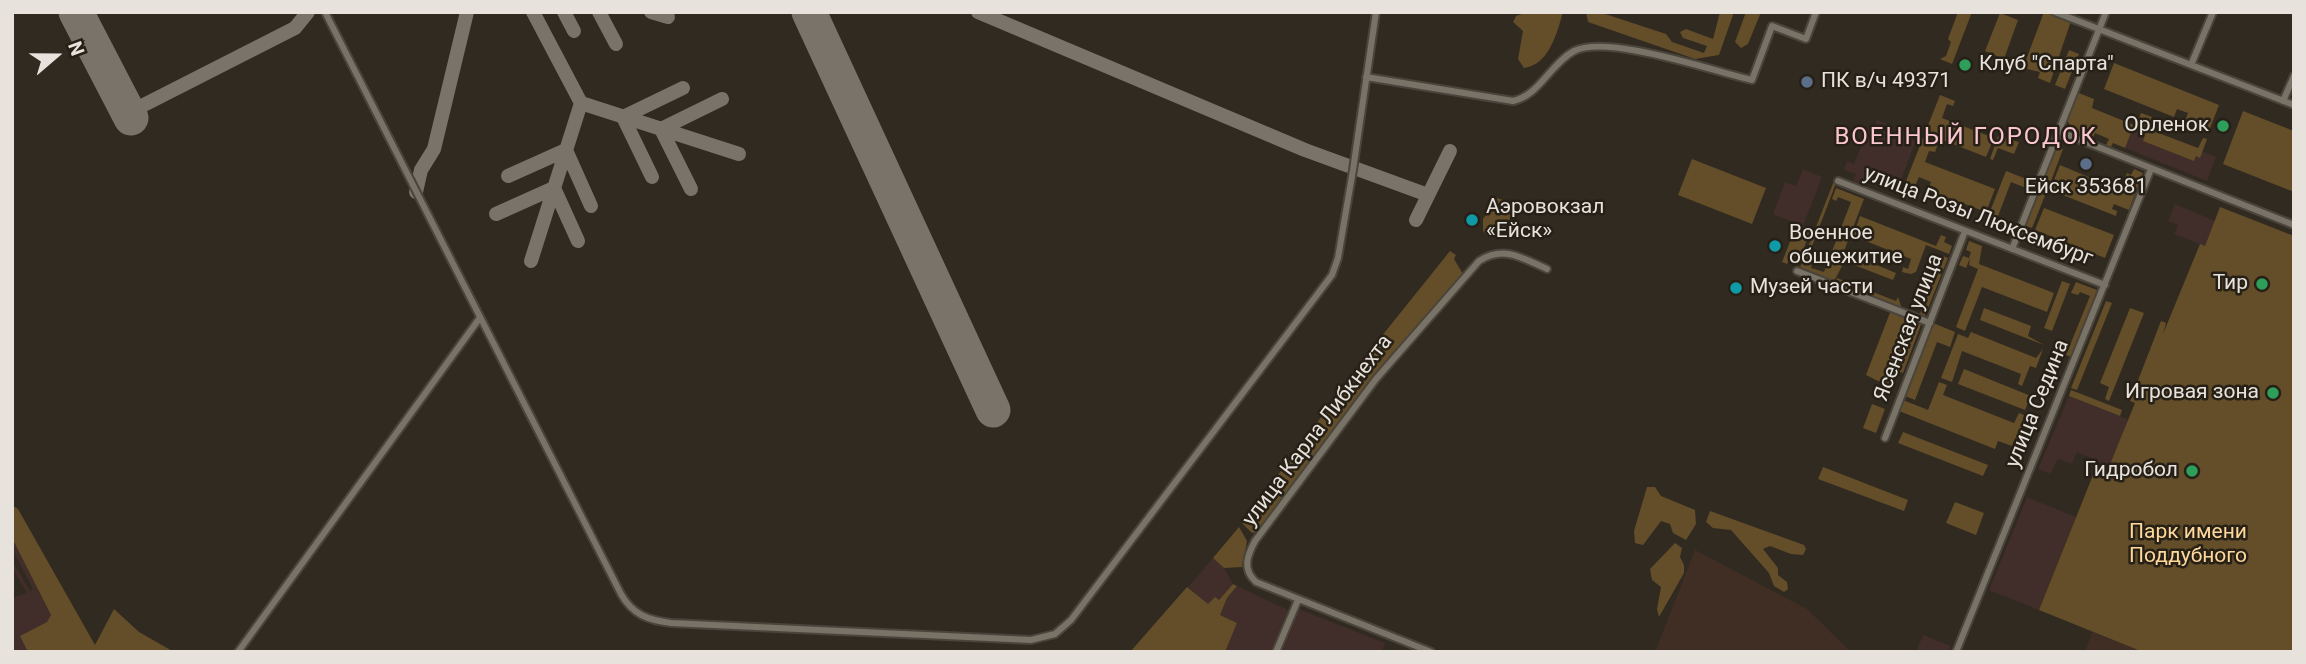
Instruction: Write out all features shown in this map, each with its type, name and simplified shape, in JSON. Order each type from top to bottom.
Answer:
[{"type":"street","points":[[325,12],[621,594],[640,616],[671,623],[774,630],[1031,640],[1048,637],[1071,620],[1328,281],[1338,258],[1376,12]]},
{"type":"street","points":[[1366,77],[1513,101],[1531,93],[1568,55],[1599,45],[1752,80],[1772,26],[1806,39],[1816,12]]},
{"type":"street","points":[[2055,12],[2294,105]]},
{"type":"street","points":[[2012,249],[2106,12]]},
{"type":"street","points":[[2191,65],[2213,12]]},
{"type":"street","points":[[2283,101],[2294,76]]},
{"type":"street","points":[[2058,131],[2294,225]]},
{"type":"street","name":"улица Седина","points":[[1956,652],[2151,169]]},
{"type":"street","name":"улица Розы Люксембург","points":[[1838,181],[2105,285]]},
{"type":"street","name":"Ясенская улица","points":[[1885,438],[1965,231]]},
{"type":"street","name":"улица Карла Либкнехта","points":[[1431,652],[1252,579],[1246,565],[1250,551],[1376,379],[1479,261],[1503,251],[1546,269]]},
{"type":"street","points":[[1797,271],[1930,323]]},
{"type":"street","points":[[238,652],[479,319]]},
{"type":"street","points":[[1276,652],[1298,600]]},
{"type":"shaded area","points":[[1877,120],[1892,126],[1891,131],[1916,141],[1897,190],[1866,178],[1863,185],[1853,181],[1856,174],[1844,170],[1847,161],[1854,164],[1868,129],[1873,131]]},
{"type":"shaded area","points":[[2134,125],[2216,157],[2207,181],[2125,148]]},
{"type":"shaded area","points":[[1803,169],[1822,177],[1803,226],[1773,214],[1785,182],[1796,186]]},
{"type":"shaded area","points":[[2175,204],[2215,221],[2205,246],[2174,234],[2178,225],[2168,221]]},
{"type":"shaded area","points":[[2069,396],[2129,420],[2104,480],[2094,476],[2100,462],[2077,452],[2072,464],[2058,459],[2050,474],[2038,469]]},
{"type":"shaded area","points":[[2027,497],[2076,517],[2039,610],[1989,590]]},
{"type":"shaded area","points":[[12,538],[51,615],[47,622],[21,636],[28,652],[12,652],[12,598],[27,593],[12,568],[12,561],[30,591],[33,589],[12,549]]},
{"type":"shaded area","points":[[1695,550],[1807,609],[1851,652],[1655,652]]},
{"type":"shaded area","points":[[1213,558],[1224,568],[1233,584],[1219,600],[1208,605],[1188,587]]},
{"type":"shaded area","points":[[1237,586],[1288,610],[1271,652],[1225,652],[1237,623],[1220,615],[1227,598]]},
{"type":"shaded area","points":[[1299,609],[1385,643],[1382,652],[1282,652]]},
{"type":"shaded area","points":[[2092,632],[2143,652],[2085,652]]},
{"type":"shaded area","points":[[1923,635],[1951,646],[1948,652],[1916,652]]},
{"type":"green space","points":[[1528,12],[1563,12],[1555,38],[1546,55],[1533,66],[1524,68],[1518,59],[1523,31],[1513,22],[1516,16]]},
{"type":"green space","points":[[1586,12],[1599,12],[1666,34],[1672,42],[1704,53],[1707,46],[1683,38],[1680,32],[1686,29],[1713,39],[1720,12],[1734,12],[1719,55],[1695,59],[1588,22]]},
{"type":"green space","points":[[1746,12],[1761,12],[1748,44],[1741,48],[1735,42]]},
{"type":"green space","points":[[1958,12],[1972,12],[1952,64],[1940,59],[1946,56],[1951,42],[1948,39]]},
{"type":"green space","points":[[2044,12],[2071,21],[2050,83],[2038,78],[2040,72],[2023,68]]},
{"type":"green space","points":[[2000,13],[2018,20],[2004,59],[1985,51]]},
{"type":"green space","points":[[2069,50],[2079,54],[2065,89],[2055,85]]},
{"type":"green space","points":[[2114,63],[2219,105],[2209,131],[2185,121],[2188,113],[2177,109],[2174,117],[2104,89]]},
{"type":"green space","points":[[2076,92],[2094,99],[2092,108],[2134,125],[2125,148],[2113,143],[2111,147],[2106,145],[2109,139],[2095,133],[2092,140],[2071,131],[2067,118]]},
{"type":"green space","points":[[1940,95],[1955,101],[1953,106],[1947,104],[1942,118],[1994,138],[1986,157],[1925,133]]},
{"type":"green space","points":[[2243,111],[2294,131],[2294,192],[2223,164]]},
{"type":"green space","points":[[2141,113],[2152,117],[2148,129],[2198,148],[2203,138],[2207,139],[2200,158],[2196,156],[2194,161],[2143,141],[2145,135],[2135,130]]},
{"type":"green space","points":[[1998,136],[2019,142],[2014,154],[1998,148],[1993,160],[1990,159]]},
{"type":"green space","points":[[1923,138],[1938,144],[1935,152],[1929,151],[1925,162],[1995,189],[1986,212],[1928,190],[1931,182],[1919,177],[1909,199],[1900,196]]},
{"type":"green space","points":[[2055,146],[2063,149],[2048,189],[2039,186]]},
{"type":"green space","points":[[1692,159],[1766,188],[1752,224],[1678,195]]},
{"type":"green space","points":[[2060,165],[2120,190],[2127,173],[2131,175],[2134,169],[2143,173],[2129,210],[2114,204],[2112,209],[2117,211],[2116,216],[2050,190]]},
{"type":"green space","points":[[2006,171],[2029,180],[2026,188],[2011,182],[1995,224],[1992,223],[1989,231],[1992,216],[1989,214]]},
{"type":"green space","points":[[1834,181],[1836,183],[1805,265],[1812,263],[1811,268],[1824,272],[1851,202],[1838,197],[1836,201],[1832,199],[1836,188],[1864,199],[1844,251],[1849,253],[1833,283],[1799,270]]},
{"type":"green space","points":[[2038,190],[2046,193],[2032,228],[2024,225]]},
{"type":"green space","points":[[1497,198],[1506,201],[1510,220],[1505,227],[1489,237],[1483,231],[1483,219]]},
{"type":"green space","name":"Парк имени Поддубного","points":[[2220,207],[2294,236],[2294,652],[2143,652],[2039,610],[2093,475],[2104,479],[2135,403],[2130,401],[2161,321],[2166,323],[2163,334],[2200,244],[2205,246]]},
{"type":"green space","points":[[2044,208],[2114,235],[2105,258],[2035,230]]},
{"type":"green space","points":[[1860,216],[1936,246],[1941,235],[1946,237],[1944,242],[1952,246],[1949,254],[1926,245],[1916,272],[1902,272],[1903,267],[1908,269],[1911,259],[1853,236]]},
{"type":"green space","points":[[1797,224],[1811,229],[1800,259],[1791,255],[1787,264],[1782,262]]},
{"type":"green space","points":[[1969,241],[1982,246],[1979,264],[2054,293],[2047,312],[1982,287],[1965,331],[1956,327],[1978,269],[1969,265],[1970,258],[1966,268],[1959,265],[1963,256],[1969,258],[1971,252],[1966,250]]},
{"type":"green space","points":[[1450,251],[1456,255],[1454,259],[1463,274],[1377,371],[1260,531],[1252,533],[1242,523],[1381,337]]},
{"type":"green space","points":[[1943,256],[1948,258],[1925,316],[1920,314]]},
{"type":"green space","points":[[1857,257],[1896,273],[1893,280],[1854,265]]},
{"type":"green space","points":[[1837,278],[1896,301],[1898,297],[1902,309],[1835,283]]},
{"type":"green space","points":[[2062,281],[2070,284],[2052,331],[2044,328]]},
{"type":"green space","points":[[2076,282],[2097,290],[2071,357],[2066,355],[2090,296],[2080,292],[2078,295],[2071,293]]},
{"type":"green space","points":[[2106,301],[2112,303],[2077,390],[2071,388]]},
{"type":"green space","points":[[1984,308],[2031,326],[2028,336],[2044,345],[1980,320]]},
{"type":"green space","points":[[2130,308],[2144,313],[2109,401],[2105,399],[2109,387],[2100,383]]},
{"type":"green space","points":[[1891,310],[1922,322],[1903,373],[1894,370],[1888,386],[1866,375]]},
{"type":"green space","points":[[1933,323],[1955,332],[1950,347],[1937,342],[1915,400],[1905,396]]},
{"type":"green space","points":[[1971,332],[2036,358],[2043,349],[2036,368],[2030,366],[2022,386],[2018,384],[2021,374],[1962,351],[1952,382],[1941,378],[1958,334],[1968,338]]},
{"type":"green space","points":[[1964,369],[2031,396],[2025,410],[1958,384]]},
{"type":"green space","points":[[1939,382],[1947,385],[1943,395],[2014,423],[2019,413],[2024,415],[2021,425],[2030,429],[2025,442],[2015,438],[2012,446],[1998,441],[1995,449],[1899,411],[1903,400],[1928,410]]},
{"type":"green space","points":[[2071,390],[2122,410],[2120,416],[2069,396]]},
{"type":"green space","points":[[1872,404],[1885,409],[1876,433],[1863,428]]},
{"type":"green space","points":[[1903,432],[1988,465],[1983,476],[1898,443]]},
{"type":"green space","points":[[1823,467],[1908,500],[1904,511],[1818,479]]},
{"type":"green space","points":[[1647,487],[1655,487],[1661,496],[1695,510],[1696,524],[1686,540],[1673,533],[1670,524],[1661,521],[1643,545],[1635,543],[1634,531]]},
{"type":"green space","points":[[1955,502],[1984,513],[1976,535],[1946,523]]},
{"type":"green space","points":[[12,505],[18,509],[95,645],[114,609],[139,632],[174,652],[28,652],[20,636],[47,622],[51,615],[12,538]]},
{"type":"green space","points":[[1710,511],[1804,545],[1806,549],[1803,555],[1791,554],[1770,546],[1763,549],[1778,568],[1778,575],[1787,582],[1788,589],[1784,592],[1774,586],[1769,573],[1731,530],[1713,528],[1706,522]]},
{"type":"green space","points":[[1239,527],[1247,541],[1242,567],[1224,568],[1213,558]]},
{"type":"green space","points":[[1675,543],[1682,548],[1680,557],[1684,573],[1659,617],[1657,609],[1661,587],[1652,580],[1650,569]]},
{"type":"green space","points":[[1233,584],[1237,586],[1227,598],[1220,615],[1237,623],[1225,652],[1130,652],[1187,587],[1208,604],[1215,597],[1219,600]]},
{"type":"taxiway","points":[[128,113],[295,28],[308,12]]},
{"type":"taxiway","points":[[416,192],[421,170],[434,149],[467,12]]},
{"type":"taxiway","points":[[533,12],[581,103]]},
{"type":"taxiway","points":[[564,12],[574,31]]},
{"type":"taxiway","points":[[599,12],[616,44]]},
{"type":"taxiway","points":[[651,12],[668,17]]},
{"type":"taxiway","points":[[978,12],[1305,150],[1428,195]]},
{"type":"taxiway","points":[[652,177],[623,117],[683,88]]},
{"type":"taxiway","points":[[691,189],[661,129],[722,99]]},
{"type":"taxiway","points":[[531,261],[581,103],[739,154]]},
{"type":"taxiway","points":[[508,176],[566,150],[591,206]]},
{"type":"taxiway","points":[[1416,220],[1450,151]]},
{"type":"taxiway","points":[[496,214],[554,188],[578,241]]},
{"type":"runway","points":[[76,12],[131,118]]},
{"type":"runway","points":[[809,12],[993,410]]},
{"type":"place","name":"Клуб \"Спарта\"","points":[[1965,65]]},
{"type":"place","name":"ПК в/ч 49371","points":[[1807,82]]},
{"type":"place","name":"Орленок","points":[[2223,126]]},
{"type":"place","name":"Ейск 353681","points":[[2086,164]]},
{"type":"place","name":"Аэровокзал «Ейск»","points":[[1472,220]]},
{"type":"place","name":"Военное общежитие","points":[[1775,246]]},
{"type":"place","name":"Тир","points":[[2262,284]]},
{"type":"place","name":"Музей части","points":[[1736,288]]},
{"type":"place","name":"Игровая зона","points":[[2273,393]]},
{"type":"place","name":"Гидробол","points":[[2192,471]]},
{"type":"district","name":"ВОЕННЫЙ ГОРОДОК","points":[[1966,138]]}]
